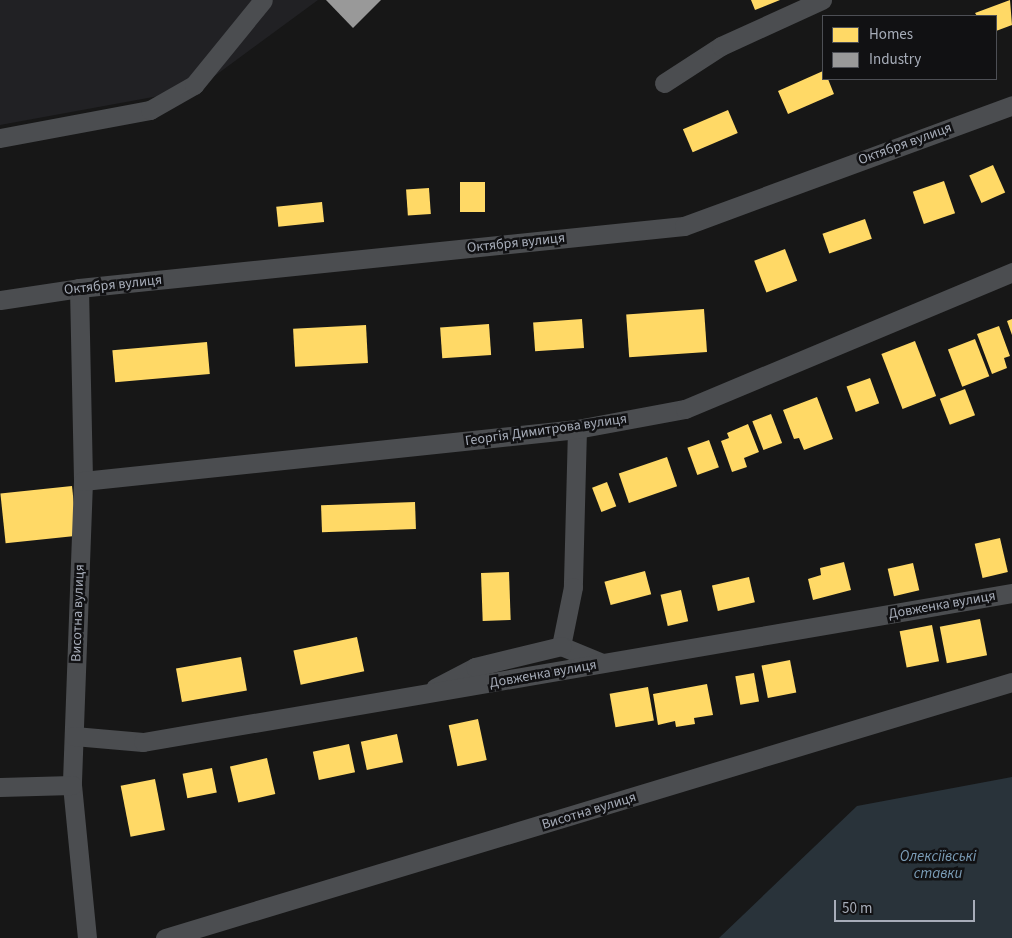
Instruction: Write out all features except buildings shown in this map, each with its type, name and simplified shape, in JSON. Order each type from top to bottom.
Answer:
[{"type":"street","points":[[0,138],[150,110],[194,85],[263,0]]},
{"type":"street","points":[[664,83],[720,46],[822,0]]},
{"type":"street","name":"Октября вулиця","points":[[0,300],[78,288],[684,226],[1012,104]]},
{"type":"street","name":"Георгія Димитрова вулиця","points":[[83,482],[577,429],[685,409],[1012,272]]},
{"type":"street","name":"Висотна вулиця","points":[[78,288],[83,482],[72,785],[87,938]]},
{"type":"street","points":[[561,646],[572,587],[577,429]]},
{"type":"street","name":"Довженка вулиця","points":[[74,736],[143,742],[1012,593]]},
{"type":"street","points":[[418,696],[475,666],[561,646],[602,663]]},
{"type":"street","name":"Висотна вулиця","points":[[165,938],[1012,682]]},
{"type":"street","points":[[0,787],[72,785]]},
{"type":"shaded area","points":[[0,0],[318,0],[197,89],[0,125]]},
{"type":"water","name":"Олексіївські ставки","points":[[1012,777],[1012,938],[719,938],[857,806]]}]
